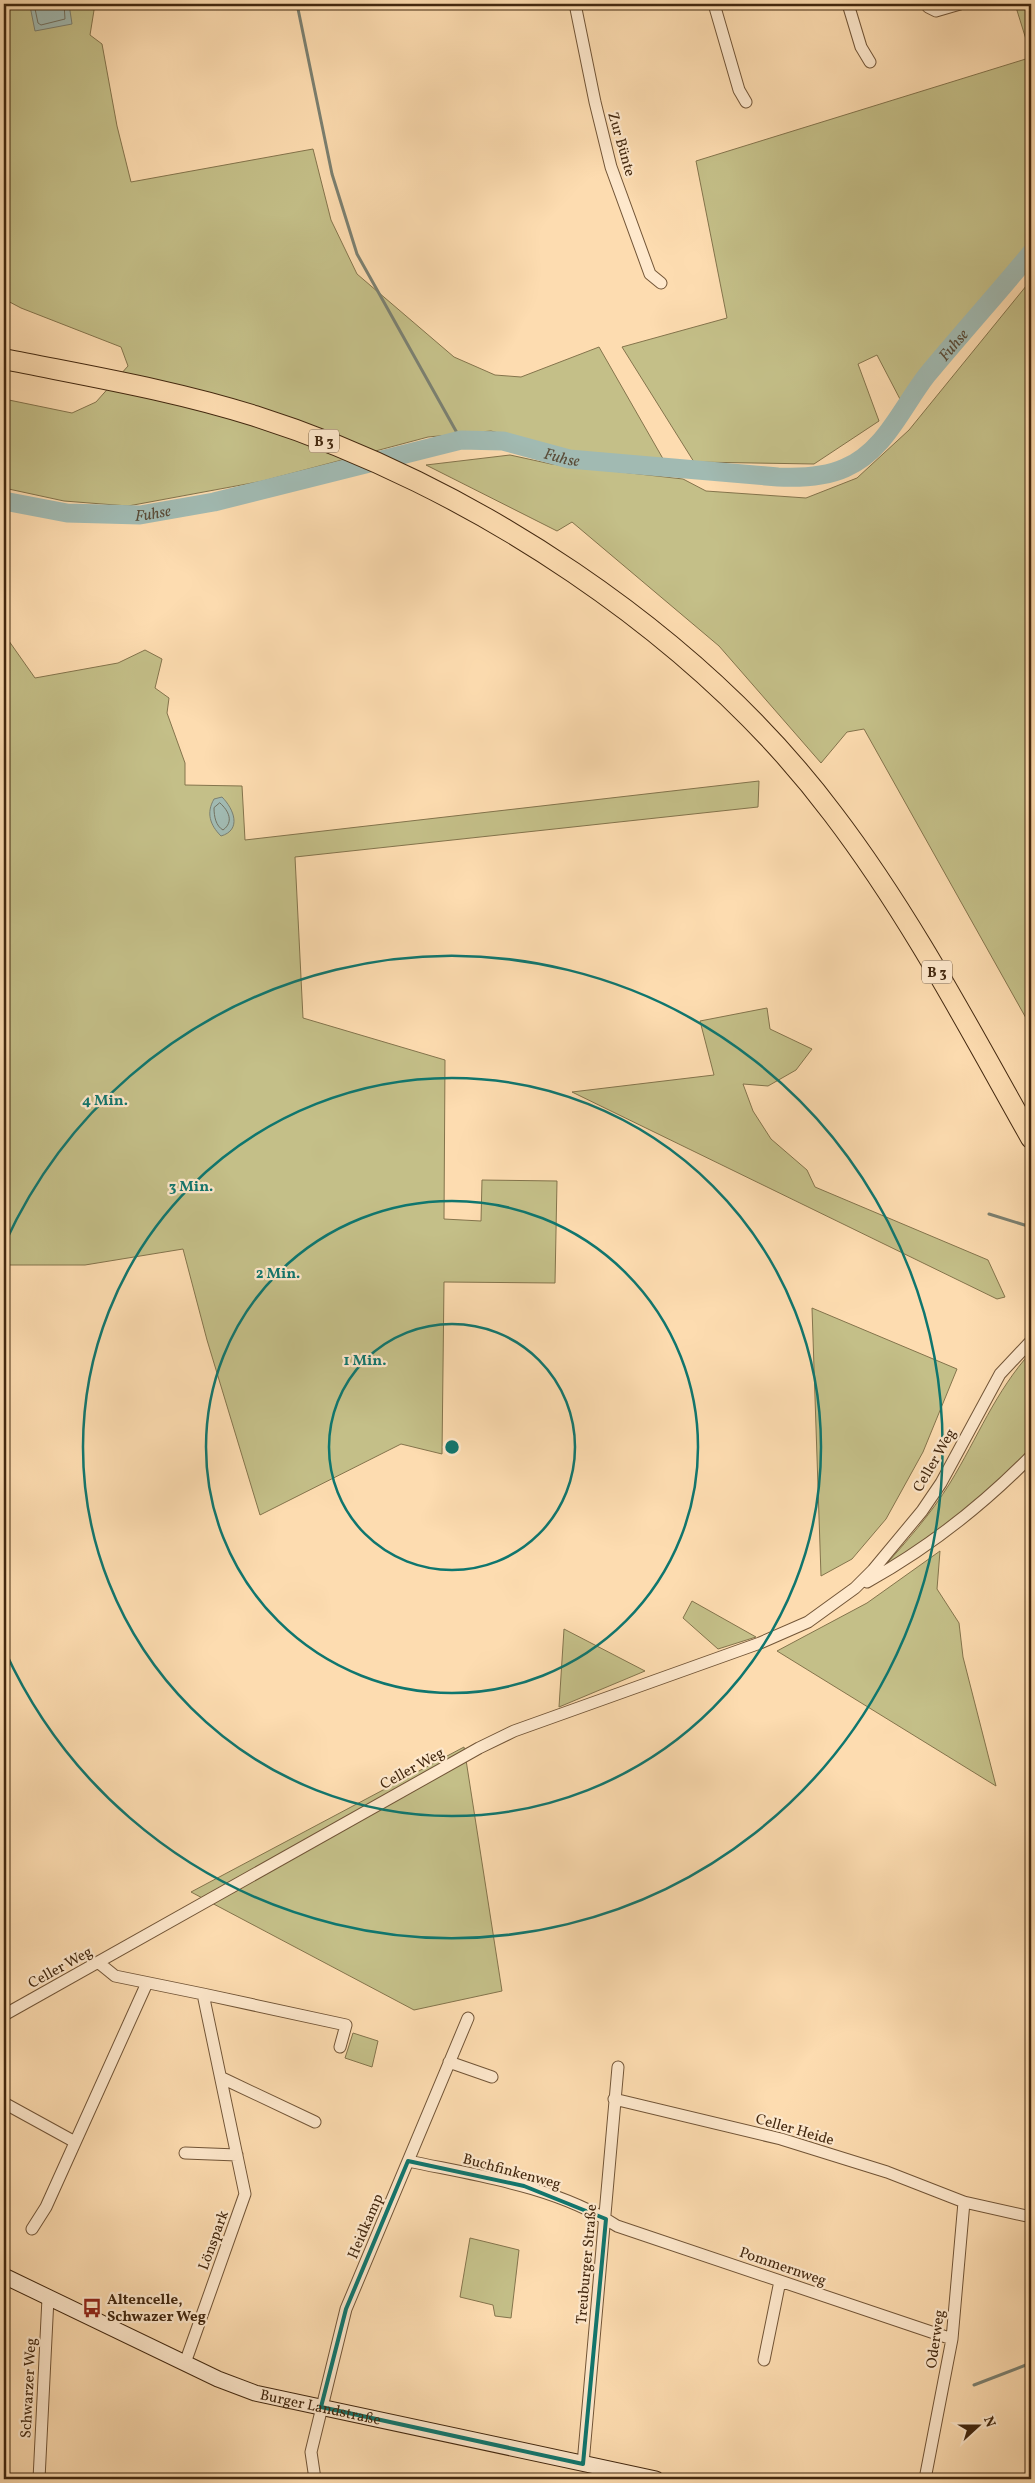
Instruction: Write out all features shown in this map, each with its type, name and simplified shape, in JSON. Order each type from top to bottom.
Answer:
[{"type":"highway","name":"B 3","points":[[4,359],[192,398],[255,416],[316,437],[440,494],[508,532],[629,613],[694,667],[768,738],[832,812],[895,901],[1031,1138]]},
{"type":"street","name":"Zur Bünte","points":[[575,4],[611,168],[650,274],[661,283]]},
{"type":"street","points":[[714,4],[740,90],[746,102]]},
{"type":"street","points":[[848,4],[862,48],[870,62]]},
{"type":"street","points":[[928,7],[936,11],[960,4]]},
{"type":"street","name":"Celler Weg","points":[[855,1588],[879,1564],[922,1511],[941,1483],[1000,1374],[1031,1341]]},
{"type":"street","name":"Celler Weg","points":[[4,2015],[479,1748],[514,1731],[769,1639],[808,1622],[855,1588],[911,1557],[965,1516],[1031,1456]]},
{"type":"street","points":[[99,1963],[115,1976],[346,2026],[340,2047]]},
{"type":"street","points":[[32,2229],[46,2207],[147,1983]]},
{"type":"street","name":"Lönspark","points":[[185,2363],[245,2194],[204,1994]]},
{"type":"street","name":"Heidkamp","points":[[315,2479],[311,2452],[346,2309],[468,2018]]},
{"type":"street","points":[[449,2062],[492,2077]]},
{"type":"street","name":"Treuburger Straße","points":[[584,2464],[618,2067]]},
{"type":"street","points":[[222,2078],[315,2122]]},
{"type":"street","name":"Celler Heide","points":[[614,2099],[781,2139],[887,2172],[964,2202],[1031,2217]]},
{"type":"street","points":[[4,2103],[75,2142]]},
{"type":"street","points":[[185,2153],[237,2155]]},
{"type":"street","name":"Buchfinkenweg","points":[[408,2160],[524,2186],[584,2207],[606,2219]]},
{"type":"street","name":"Oderweg","points":[[925,2479],[952,2339],[964,2202]]},
{"type":"street","name":"Pommernweg","points":[[606,2219],[617,2226],[952,2339]]},
{"type":"street","name":"Burger Landstraße","points":[[4,2276],[218,2379],[255,2393],[656,2479]]},
{"type":"street","points":[[764,2360],[780,2281]]},
{"type":"street","name":"Schwarzer Weg","points":[[39,2479],[48,2298]]},
{"type":"highlighted area","points":[[408,2161],[524,2186],[606,2219],[583,2464],[321,2407],[346,2309]]},
{"type":"shaded area","points":[[4,4],[95,4],[90,35],[102,44],[117,126],[131,182],[313,149],[331,220],[357,274],[454,357],[495,375],[521,377],[599,347],[666,464],[582,456],[491,431],[428,437],[263,481],[128,506],[64,501],[4,488],[4,399],[72,413],[96,402],[128,366],[121,347],[21,308],[4,299]]},
{"type":"shaded area","points":[[1015,4],[1031,4],[1031,45],[1029,49]]},
{"type":"shaded area","points":[[1031,55],[1031,240],[948,338],[901,401],[877,355],[858,364],[879,421],[814,464],[694,462],[622,347],[727,318],[696,161],[1029,58]]},
{"type":"shaded area","points":[[1031,280],[1031,1027],[864,729],[847,732],[821,763],[719,646],[572,522],[557,531],[426,465],[510,455],[551,464],[683,479],[706,491],[806,498],[857,478],[909,430]]},
{"type":"shaded area","points":[[4,634],[35,678],[118,663],[145,650],[162,659],[155,688],[169,698],[167,713],[185,763],[185,785],[242,786],[245,840],[759,781],[758,807],[295,857],[303,1018],[445,1060],[444,1219],[481,1221],[482,1180],[557,1181],[555,1283],[444,1282],[442,1454],[401,1444],[260,1515],[207,1340],[183,1249],[85,1265],[4,1265]]},
{"type":"shaded area","points":[[767,1008],[770,1029],[812,1049],[796,1070],[768,1086],[743,1084],[753,1111],[771,1139],[807,1170],[815,1187],[988,1260],[1005,1297],[997,1299],[572,1092],[714,1075],[700,1021]]},
{"type":"shaded area","points":[[812,1308],[957,1369],[923,1452],[886,1519],[852,1559],[821,1576]]},
{"type":"shaded area","points":[[1031,1352],[1031,1452],[963,1512],[881,1570],[935,1506],[960,1466],[997,1399],[1018,1367]]},
{"type":"shaded area","points":[[940,1551],[937,1589],[959,1623],[963,1657],[996,1786],[777,1651],[867,1603]]},
{"type":"shaded area","points":[[692,1601],[756,1637],[718,1649],[683,1618]]},
{"type":"shaded area","points":[[564,1629],[645,1671],[559,1707]]},
{"type":"shaded area","points":[[464,1747],[502,1991],[414,2010],[191,1892]]},
{"type":"shaded area","points":[[353,2033],[378,2041],[372,2067],[345,2058]]},
{"type":"shaded area","points":[[470,2238],[519,2250],[511,2318],[495,2316],[493,2305],[460,2297]]},
{"type":"water","points":[[4,4],[69,4],[72,24],[35,31],[30,6],[4,10]]},
{"type":"water","points":[[222,797],[230,807],[234,824],[228,833],[221,836],[214,828],[210,819],[210,809],[214,799]]},
{"type":"waterway","points":[[297,4],[332,174],[357,254],[461,440]]},
{"type":"waterway","name":"Fuhse","points":[[4,501],[67,513],[140,515],[214,502],[461,440],[503,441],[569,459],[778,477],[821,475],[845,468],[859,460],[882,440],[927,375],[1031,253]]},
{"type":"waterway","points":[[989,1214],[1031,1227]]},
{"type":"waterway","points":[[974,2385],[1031,2363]]},
{"type":"place","name":"Altencelle, Schwazer Weg","points":[[92,2308]]}]
